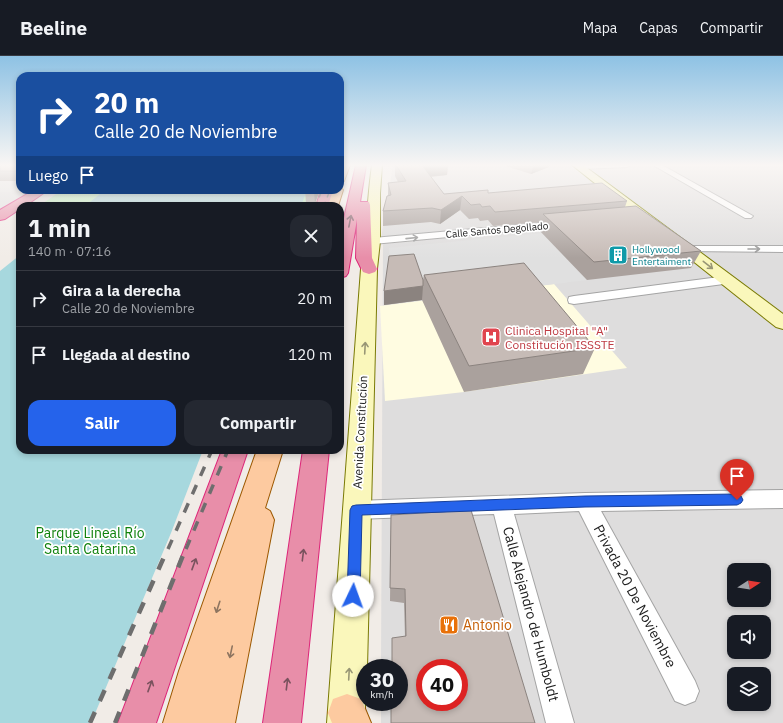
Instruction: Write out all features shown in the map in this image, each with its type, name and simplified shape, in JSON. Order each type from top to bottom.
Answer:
[{"type":"highway","points":[[23,202],[32,196]]},
{"type":"highway","points":[[37,202],[46,196]]},
{"type":"highway","points":[[344,252],[355,196]]},
{"type":"highway","points":[[365,196],[363,254],[365,262],[370,268]]},
{"type":"highway","points":[[0,216],[16,206]]},
{"type":"highway","points":[[0,227],[16,217]]},
{"type":"highway","points":[[137,723],[234,454]]},
{"type":"highway","points":[[282,723],[316,454]]},
{"type":"main road","points":[[182,723],[197,671],[269,454]]},
{"type":"main road","points":[[216,723],[273,454]]},
{"type":"street","name":"Avenida Constitución","points":[[348,720],[356,510],[370,268],[373,241],[374,196]]},
{"type":"street","points":[[618,196],[783,323]]},
{"type":"street","points":[[713,196],[748,216]]},
{"type":"street","points":[[630,218],[645,217]]},
{"type":"street","name":"Calle Santos Degollado","points":[[373,241],[569,223]]},
{"type":"street","points":[[687,249],[783,249]]},
{"type":"street","points":[[574,300],[727,280]]},
{"type":"street","points":[[356,510],[585,502],[783,499]]},
{"type":"street","name":"Privada 20 De Noviembre","points":[[585,502],[685,691]]},
{"type":"street","name":"Calle Alejandro de Humboldt","points":[[502,506],[560,723]]},
{"type":"shaded area","points":[[0,196],[23,196],[0,211]]},
{"type":"shaded area","points":[[388,196],[611,196],[637,215],[381,239]]},
{"type":"shaded area","points":[[626,196],[783,196],[783,723],[381,723],[381,711],[408,711],[408,659],[381,659],[383,244],[655,218]]},
{"type":"shaded area","points":[[576,230],[556,248],[587,280],[407,302],[401,284],[389,270],[389,248]]},
{"type":"shaded area","name":"Clinica Hospital \"A\" Constitución ISSSTE","points":[[554,284],[627,368],[464,392],[385,401],[380,306]]},
{"type":"green space","points":[[53,196],[323,196],[321,202],[45,202]]},
{"type":"water","points":[[97,196],[305,196],[302,202],[90,202]]},
{"type":"water","name":"Parque Lineal Río Santa Catarina","points":[[16,258],[16,454],[201,454],[171,533],[91,723],[0,723],[0,271]]},
{"type":"building","points":[[387,196],[462,196],[441,210],[432,208],[383,211]]},
{"type":"building","points":[[462,196],[620,196],[627,201],[495,212],[490,206],[482,207],[480,204],[471,205]]},
{"type":"building","points":[[636,206],[701,251],[594,262],[543,214]]},
{"type":"building","points":[[414,254],[423,280],[423,286],[384,291],[389,256]]},
{"type":"building","points":[[524,263],[595,348],[469,366],[424,275]]},
{"type":"building","name":"Antonio","points":[[471,510],[535,723],[391,723],[391,711],[408,711],[408,659],[392,659],[392,638],[406,636],[405,589],[390,588],[391,515]]},
{"type":"railway","points":[[318,202],[320,196]]},
{"type":"railway","points":[[326,202],[328,196]]},
{"type":"railway","points":[[168,549],[210,454]]},
{"type":"railway","points":[[186,549],[226,454]]},
{"type":"railway","points":[[90,723],[168,548]]},
{"type":"railway","points":[[115,723],[186,548]]},
{"type":"place","name":"Hollywood Entertaiment","points":[[618,255]]},
{"type":"place","name":"Clinica Hospital \"A\" Constitución ISSSTE","points":[[491,337]]},
{"type":"place","name":"Antonio","points":[[449,625]]},
{"type":"route","points":[[353,596],[356,510],[585,502],[737,500]]}]
